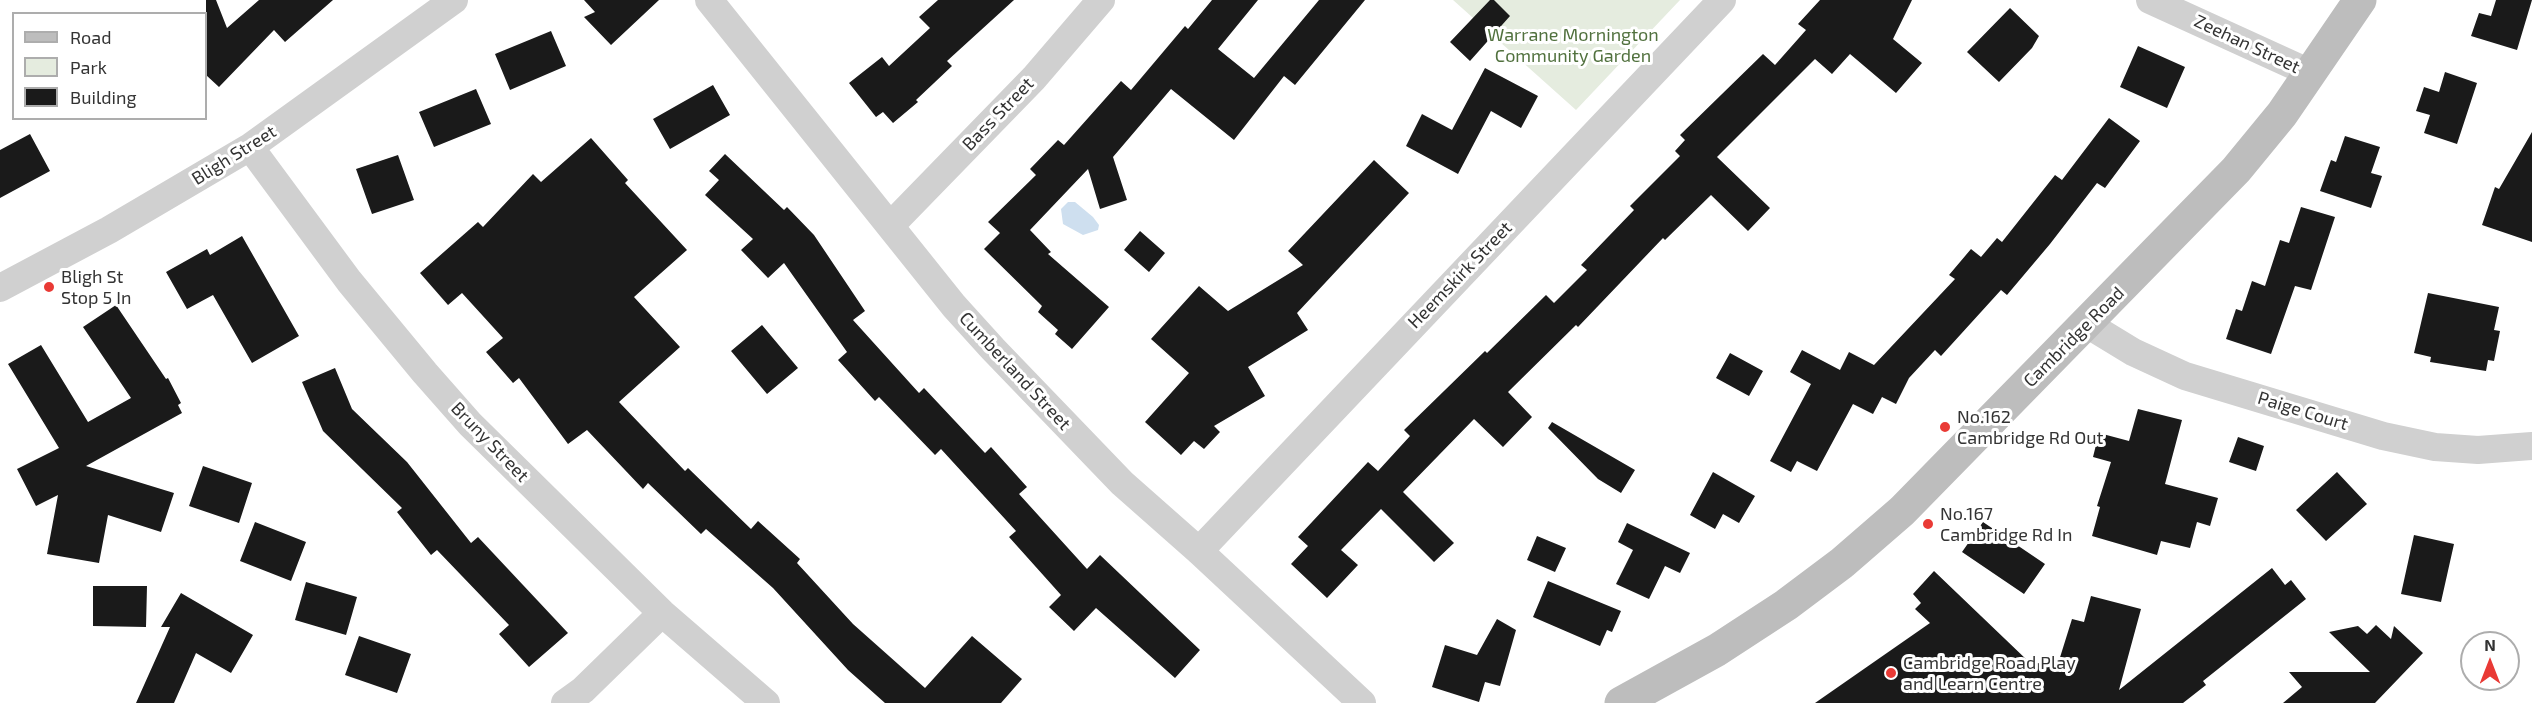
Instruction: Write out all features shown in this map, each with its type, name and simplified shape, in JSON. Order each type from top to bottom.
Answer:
[{"type":"main road","name":"Cambridge Road","points":[[1621,703],[1718,650],[1786,605],[1842,563],[1902,511],[2236,170],[2282,114],[2360,0]]},
{"type":"street","name":"Bligh Street","points":[[0,288],[109,230],[250,147],[454,0]]},
{"type":"street","name":"Cumberland Street","points":[[708,0],[954,306],[1122,483],[1199,551],[1362,703]]},
{"type":"street","name":"Bass Street","points":[[891,225],[1034,78],[1101,0]]},
{"type":"street","name":"Heemskirk Street","points":[[1199,551],[1722,0]]},
{"type":"street","name":"Zeehan Street","points":[[2150,0],[2310,73]]},
{"type":"street","name":"Bruny Street","points":[[250,147],[349,281],[455,407],[662,613],[766,703]]},
{"type":"street","name":"Paige Court","points":[[2087,324],[2133,352],[2186,376],[2383,435],[2434,447],[2478,450],[2532,446]]},
{"type":"street","points":[[565,703],[582,690],[662,613]]},
{"type":"green space","name":"Warrane Mornington Community Garden","points":[[1453,0],[1680,0],[1576,110]]},
{"type":"water","points":[[1068,202],[1075,202],[1093,217],[1099,225],[1098,230],[1083,235],[1063,224],[1061,209]]},
{"type":"building","points":[[206,0],[216,0],[227,28],[259,0],[333,0],[285,42],[274,30],[219,87],[207,76]]},
{"type":"building","points":[[584,0],[659,0],[611,45],[584,17],[595,12]]},
{"type":"building","points":[[938,0],[1014,0],[947,61],[952,66],[916,100],[918,102],[893,123],[883,112],[876,117],[849,83],[882,57],[889,66],[930,28],[919,17]]},
{"type":"building","points":[[1212,0],[1258,0],[1218,49],[1254,78],[1319,0],[1365,0],[1295,85],[1284,76],[1234,140],[1171,89],[1113,157],[1127,200],[1100,209],[1088,169],[1030,230],[1051,252],[1048,254],[1109,307],[1072,349],[1055,334],[1058,330],[1038,312],[1042,306],[984,249],[1000,233],[988,222],[1036,175],[1030,169],[1058,140],[1064,145],[1121,81],[1131,90],[1185,26],[1188,29]]},
{"type":"building","points":[[1490,0],[1494,0],[1510,16],[1470,61],[1450,42]]},
{"type":"building","points":[[1820,0],[1912,0],[1893,39],[1922,63],[1896,93],[1850,54],[1832,74],[1815,59],[1717,157],[1770,208],[1748,231],[1711,195],[1665,240],[1663,238],[1578,327],[1576,325],[1508,392],[1532,417],[1503,447],[1474,419],[1403,492],[1454,543],[1434,562],[1381,509],[1341,550],[1358,565],[1327,598],[1291,564],[1308,546],[1298,537],[1368,462],[1378,471],[1410,436],[1404,430],[1485,351],[1487,353],[1546,295],[1554,303],[1587,270],[1581,265],[1634,210],[1630,206],[1680,156],[1675,151],[1685,140],[1680,135],[1763,54],[1775,65],[1806,30],[1798,24]]},
{"type":"building","points":[[2496,0],[2532,0],[2517,50],[2471,36],[2479,13],[2491,16]]},
{"type":"building","points":[[2010,8],[2039,36],[2032,48],[1999,82],[1967,52]]},
{"type":"building","points":[[551,31],[566,66],[510,90],[495,54]]},
{"type":"building","points":[[2138,46],[2185,67],[2167,108],[2120,87]]},
{"type":"building","points":[[1485,68],[1538,96],[1521,128],[1491,111],[1458,174],[1406,146],[1422,114],[1452,130]]},
{"type":"building","points":[[2445,72],[2477,83],[2457,144],[2424,133],[2430,115],[2416,111],[2424,87],[2439,92]]},
{"type":"building","points":[[713,85],[730,115],[670,149],[653,119]]},
{"type":"building","points":[[476,89],[491,124],[434,147],[419,112]]},
{"type":"building","points":[[2109,118],[2140,141],[2105,188],[2097,183],[2007,295],[2001,290],[1941,356],[1935,350],[1909,378],[1896,404],[1882,397],[1873,414],[1853,404],[1817,471],[1797,461],[1791,472],[1770,461],[1811,384],[1790,372],[1802,350],[1840,370],[1849,352],[1874,365],[1955,279],[1949,275],[1971,249],[1981,257],[1997,238],[2002,242],[2055,175],[2062,180]]},
{"type":"building","points":[[2532,132],[2532,242],[2482,225],[2495,187],[2499,189]]},
{"type":"building","points":[[30,134],[50,171],[0,198],[0,150]]},
{"type":"building","points":[[2345,136],[2380,147],[2371,173],[2382,176],[2371,208],[2320,191],[2331,160],[2336,162]]},
{"type":"building","points":[[591,138],[628,180],[625,183],[687,250],[634,297],[680,347],[619,402],[685,471],[688,468],[751,529],[758,521],[800,559],[797,563],[853,624],[925,688],[972,636],[1022,679],[1001,703],[885,703],[848,670],[773,588],[706,529],[701,534],[648,483],[643,489],[587,430],[568,444],[519,378],[513,383],[486,352],[503,338],[462,293],[448,305],[420,273],[478,222],[483,227],[533,174],[541,182]]},
{"type":"building","points":[[725,154],[784,210],[787,207],[814,235],[865,311],[853,320],[919,393],[924,388],[985,453],[991,447],[1027,487],[1019,494],[1087,569],[1100,555],[1200,650],[1175,678],[1096,608],[1074,631],[1049,607],[1061,595],[1009,537],[1016,531],[941,449],[935,455],[879,397],[875,401],[838,360],[847,352],[784,263],[768,278],[741,250],[753,239],[705,195],[719,180],[709,171]]},
{"type":"building","points":[[398,155],[414,200],[372,214],[356,169]]},
{"type":"building","points":[[1374,160],[1409,193],[1297,313],[1308,330],[1248,367],[1265,396],[1214,426],[1220,432],[1204,449],[1194,441],[1181,455],[1145,422],[1189,373],[1151,339],[1199,286],[1228,311],[1303,265],[1288,251]]},
{"type":"building","points":[[2301,207],[2335,217],[2311,290],[2295,286],[2271,354],[2226,339],[2236,309],[2242,311],[2252,281],[2265,286],[2280,240],[2289,243]]},
{"type":"building","points":[[1140,231],[1165,253],[1149,272],[1124,250]]},
{"type":"building","points":[[242,236],[299,336],[252,363],[213,295],[187,309],[166,272],[207,249],[210,255]]},
{"type":"building","points":[[2428,293],[2499,307],[2494,330],[2500,331],[2494,361],[2488,360],[2486,371],[2430,362],[2431,357],[2414,353]]},
{"type":"building","points":[[116,305],[166,379],[168,378],[181,403],[178,405],[182,413],[86,466],[174,493],[161,532],[108,515],[99,563],[47,554],[58,495],[36,506],[17,469],[59,448],[8,364],[41,345],[88,422],[131,398],[83,327]]},
{"type":"building","points":[[762,325],[798,368],[767,394],[731,351]]},
{"type":"building","points":[[1730,353],[1763,371],[1749,396],[1716,378]]},
{"type":"building","points":[[335,368],[352,409],[407,462],[471,543],[478,537],[568,633],[529,667],[499,634],[509,625],[437,550],[431,555],[397,512],[402,508],[323,431],[302,382]]},
{"type":"building","points":[[2138,409],[2182,420],[2165,484],[2218,498],[2210,526],[2197,522],[2190,548],[2161,541],[2157,555],[2092,536],[2100,507],[2097,506],[2111,462],[2093,457],[2099,433],[2129,441]]},
{"type":"building","points":[[1552,422],[1635,470],[1621,493],[1598,479],[1548,428]]},
{"type":"building","points":[[2238,437],[2264,446],[2256,471],[2229,462]]},
{"type":"building","points":[[203,466],[252,483],[239,523],[189,506]]},
{"type":"building","points":[[1713,472],[1755,496],[1739,523],[1723,514],[1715,529],[1690,515]]},
{"type":"building","points":[[2337,472],[2367,504],[2326,541],[2296,510]]},
{"type":"building","points":[[255,522],[306,542],[291,581],[240,561]]},
{"type":"building","points":[[1983,522],[2045,564],[2024,594],[1962,552]]},
{"type":"building","points":[[1627,523],[1690,553],[1680,573],[1665,566],[1649,599],[1616,584],[1633,550],[1618,542]]},
{"type":"building","points":[[2414,535],[2454,544],[2441,602],[2401,594]]},
{"type":"building","points":[[1537,536],[1566,548],[1555,572],[1527,560]]},
{"type":"building","points":[[2272,568],[2285,585],[2291,580],[2306,599],[2203,681],[2206,685],[2183,703],[1815,703],[1930,623],[1915,609],[1921,603],[1913,594],[1934,571],[2028,661],[2057,667],[2072,619],[2084,622],[2091,596],[2141,609],[2119,690]]},
{"type":"building","points":[[1548,581],[1621,611],[1612,632],[1607,630],[1600,646],[1533,617]]},
{"type":"building","points":[[306,582],[357,597],[346,635],[295,620]]},
{"type":"building","points":[[93,586],[147,586],[146,627],[93,626]]},
{"type":"building","points":[[181,593],[253,635],[231,673],[196,653],[174,703],[136,703],[170,627],[161,627]]},
{"type":"building","points":[[1497,619],[1516,630],[1500,686],[1485,682],[1479,702],[1432,687],[1445,645],[1477,655]]},
{"type":"building","points":[[2376,625],[2391,639],[2394,626],[2423,653],[2375,703],[2283,703],[2302,687],[2289,672],[2370,672],[2329,632],[2358,626],[2367,634]]},
{"type":"building","points":[[359,636],[411,654],[397,693],[345,675]]},
{"type":"place","name":"Bligh St Stop 5 In","points":[[49,287]]},
{"type":"place","name":"No.162 Cambridge Rd Out","points":[[1945,427]]},
{"type":"place","name":"No.167 Cambridge Rd In","points":[[1928,524]]},
{"type":"place","name":"Cambridge Road Play and Learn Centre","points":[[1891,673]]}]
